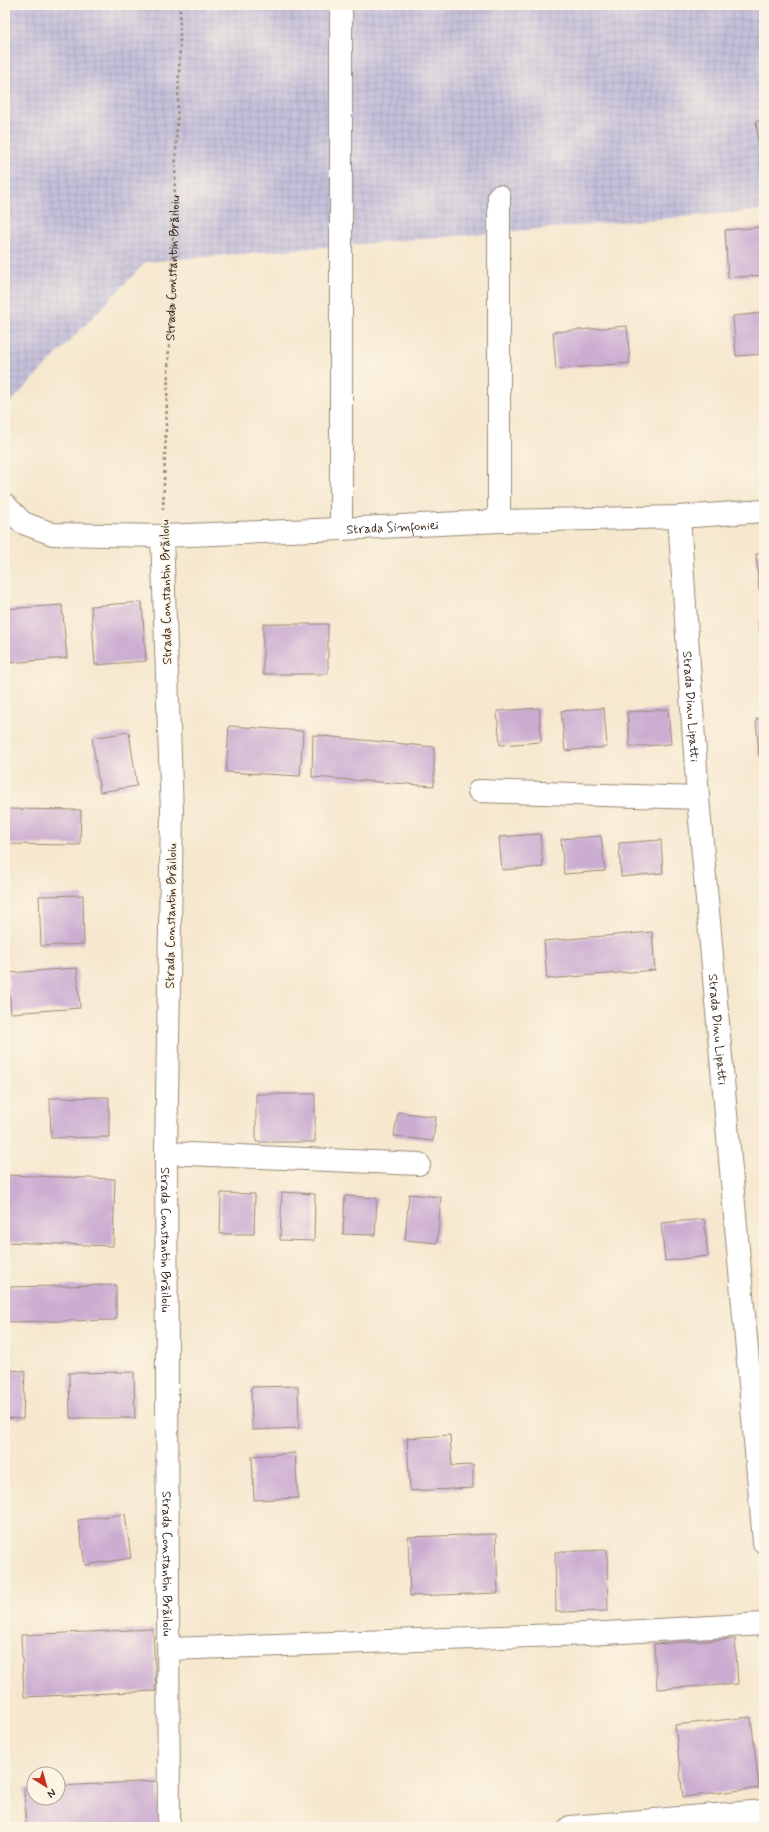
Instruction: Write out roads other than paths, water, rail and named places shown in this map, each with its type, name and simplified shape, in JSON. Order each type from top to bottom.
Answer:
[{"type":"street","points":[[340,5],[341,530]]},
{"type":"street","points":[[499,196],[499,521]]},
{"type":"street","name":"Strada Simfoniei","points":[[5,505],[23,523],[53,534],[162,536],[341,530],[499,521],[679,517],[764,511]]},
{"type":"street","name":"Strada Dinu Lipatti","points":[[679,517],[698,798],[764,1542]]},
{"type":"street","name":"Strada Constantin Brăiloiu","points":[[162,536],[172,813],[166,1154],[169,1649],[167,1775],[169,1827]]},
{"type":"street","points":[[479,791],[698,798]]},
{"type":"street","points":[[166,1154],[419,1164]]},
{"type":"street","points":[[169,1649],[587,1634],[764,1624]]},
{"type":"street","points":[[570,1827],[764,1812]]}]
